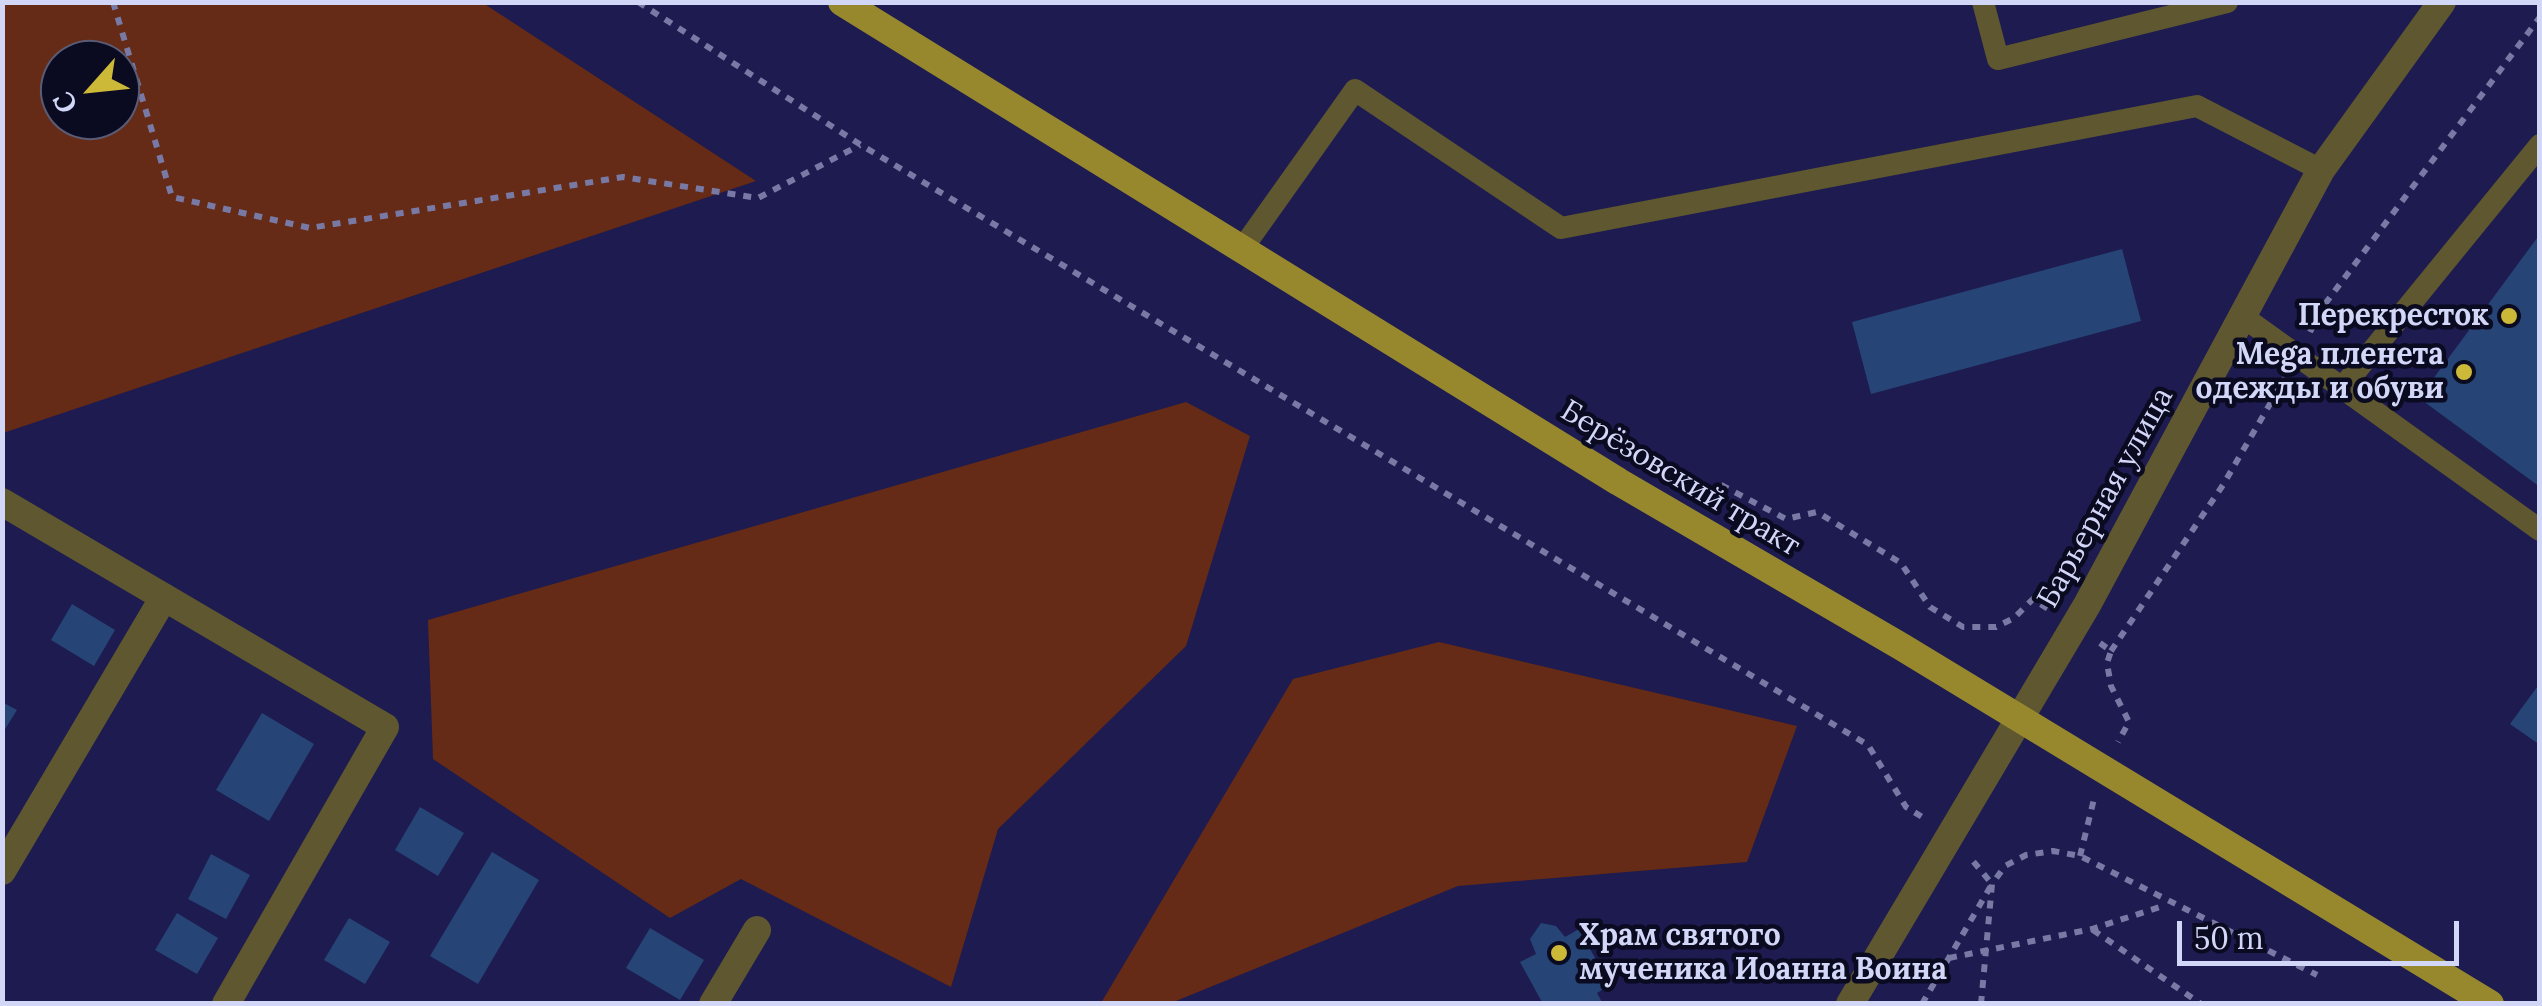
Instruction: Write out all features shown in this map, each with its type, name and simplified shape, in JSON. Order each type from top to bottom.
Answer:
[{"type":"main road","name":"Берёзовский тракт","points":[[842,2],[1619,482],[2490,1004]]},
{"type":"street","name":"Барьерная улица","points":[[1850,1004],[2087,604],[2321,170],[2442,2]]},
{"type":"street","points":[[2,502],[385,727],[226,1004]]},
{"type":"street","points":[[2,871],[164,596]]},
{"type":"street","points":[[713,1004],[758,930]]},
{"type":"lane","points":[[1983,2],[1998,59],[2228,2]]},
{"type":"lane","points":[[1242,249],[1355,90],[1561,228],[2197,106],[2321,170]]},
{"type":"lane","points":[[2342,388],[2540,146]]},
{"type":"lane","points":[[2242,316],[2540,530]]},
{"type":"path","points":[[113,2],[172,197],[310,228],[623,176],[758,198],[861,145]]},
{"type":"path","points":[[638,2],[861,145],[1868,745]]},
{"type":"path","points":[[1721,485],[1786,519],[1817,512],[1901,562],[1930,607]]},
{"type":"path","points":[[1981,1004],[1992,884],[2005,866],[2026,855],[2053,851],[2080,856],[2317,976]]},
{"type":"path","points":[[1948,958],[2092,929],[2166,905]]},
{"type":"path","points":[[2092,929],[2201,1004]]},
{"type":"shaded area","points":[[2,3],[483,3],[756,181],[3,433]]},
{"type":"shaded area","points":[[1186,402],[1250,436],[1186,646],[998,829],[951,987],[741,879],[670,918],[433,759],[428,620]]},
{"type":"shaded area","points":[[1439,642],[1797,726],[1747,862],[1458,886],[1171,1003],[1101,1003],[1293,679]]},
{"type":"building","name":"Перекресток","points":[[2540,234],[2540,487],[2419,398]]},
{"type":"building","points":[[2122,249],[2141,321],[1871,394],[1852,322]]},
{"type":"building","points":[[72,604],[115,630],[94,666],[51,640]]},
{"type":"building","points":[[2540,683],[2540,745],[2510,724]]},
{"type":"building","points":[[2,702],[17,710],[2,734]]},
{"type":"building","points":[[262,713],[314,744],[269,821],[216,790]]},
{"type":"building","points":[[420,807],[464,833],[438,876],[395,850]]},
{"type":"building","points":[[492,852],[539,880],[478,984],[430,956]]},
{"type":"building","points":[[211,854],[250,875],[226,919],[188,899]]},
{"type":"building","points":[[177,913],[218,938],[197,974],[155,950]]},
{"type":"building","points":[[349,918],[390,942],[365,984],[324,960]]},
{"type":"building","points":[[1541,923],[1556,926],[1565,937],[1579,929],[1610,985],[1597,993],[1603,1004],[1543,1004],[1520,962],[1536,954],[1530,939]]},
{"type":"building","points":[[650,928],[704,960],[680,1000],[626,968]]},
{"type":"place","name":"Перекресток","points":[[2509,316]]},
{"type":"place","name":"Mega пленета одежды и обуви","points":[[2464,372]]},
{"type":"place","name":"Храм святого мученика Иоанна Воина","points":[[1559,953]]}]
